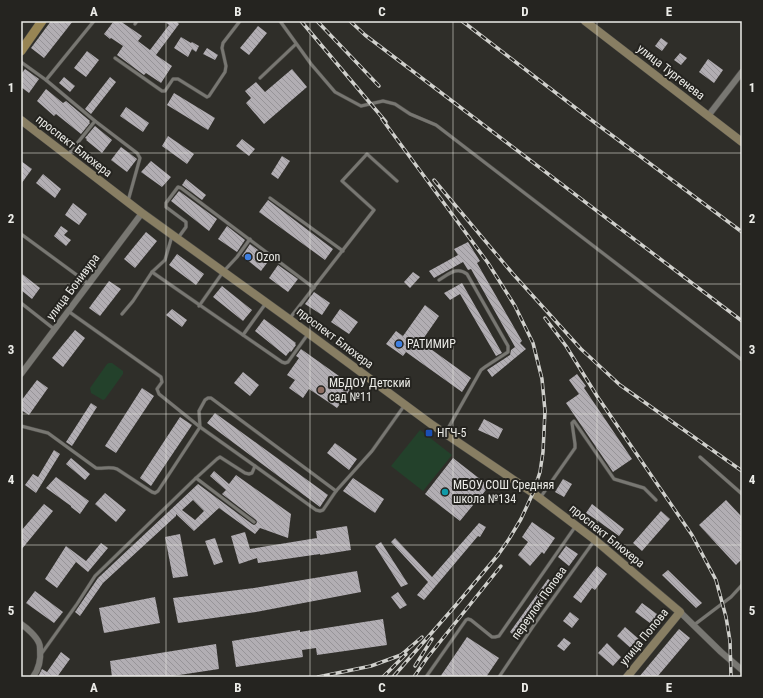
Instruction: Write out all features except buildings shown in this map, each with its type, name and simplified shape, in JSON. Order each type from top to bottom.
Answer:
[{"type":"main road","points":[[21,51],[24,44],[42,21]]},
{"type":"street","name":"улица Тургенева","points":[[585,21],[742,142]]},
{"type":"street","points":[[708,116],[742,72]]},
{"type":"street","name":"проспект Блюхера","points":[[21,120],[142,213],[405,405],[540,498],[595,540],[680,612],[725,656],[742,670]]},
{"type":"street","name":"улица Бонивура","points":[[21,374],[142,213]]},
{"type":"street","name":"улица Попова","points":[[626,677],[680,612]]},
{"type":"street","points":[[21,624],[29,630],[39,643],[41,655],[40,664],[32,677]]},
{"type":"lane","points":[[46,80],[94,21]]},
{"type":"lane","points":[[115,58],[162,91],[165,91],[173,79],[178,79],[207,97],[225,72],[226,66],[222,48],[223,43],[240,21]]},
{"type":"lane","points":[[280,21],[311,64],[335,92],[361,106],[383,101],[395,104],[410,114],[436,125],[742,360]]},
{"type":"lane","points":[[260,78],[296,44]]},
{"type":"lane","points":[[21,62],[46,80],[95,121],[137,153],[140,158],[128,202]]},
{"type":"lane","points":[[67,156],[95,121]]},
{"type":"lane","points":[[289,319],[374,210],[342,181],[367,154],[397,181]]},
{"type":"lane","points":[[122,314],[133,301],[152,272],[165,260],[175,237],[186,227],[186,222],[166,207],[166,203],[178,187],[314,288]]},
{"type":"lane","points":[[270,198],[343,251]]},
{"type":"lane","points":[[21,234],[89,284]]},
{"type":"lane","points":[[199,306],[223,272],[237,257],[250,239]]},
{"type":"lane","points":[[439,280],[457,270],[461,270],[467,274],[508,346],[508,352],[481,370],[445,434]]},
{"type":"lane","points":[[152,272],[199,306],[282,362],[288,362],[308,334]]},
{"type":"lane","points":[[21,303],[54,329]]},
{"type":"lane","points":[[243,335],[266,303]]},
{"type":"lane","points":[[68,311],[161,376],[162,382],[157,389],[159,394],[200,427],[320,512],[336,491],[372,451],[405,405]]},
{"type":"lane","points":[[21,426],[48,434],[96,468],[114,468],[155,493],[158,491],[200,427],[198,411],[205,400],[211,398],[336,491]]},
{"type":"lane","points":[[540,498],[575,448],[572,423],[574,421],[614,479],[641,487],[656,500]]},
{"type":"lane","points":[[700,457],[742,494]]},
{"type":"lane","points":[[41,655],[95,576],[217,459],[220,458],[249,474],[252,473],[255,466]]},
{"type":"lane","points":[[196,478],[254,522]]},
{"type":"lane","points":[[426,677],[466,620],[471,620],[492,637],[499,636],[576,526]]},
{"type":"lane","name":"переулок Попова","points":[[499,677],[538,619],[595,540]]},
{"type":"lane","points":[[694,625],[731,597],[742,585]]},
{"type":"green space","points":[[109,363],[112,363],[123,371],[123,374],[103,400],[91,393],[90,388]]},
{"type":"green space","points":[[420,430],[452,455],[423,491],[391,466]]},
{"type":"railway","points":[[301,21],[386,122]]},
{"type":"railway","points":[[317,21],[379,86]]},
{"type":"railway","points":[[350,21],[365,35],[742,321]]},
{"type":"railway","points":[[462,21],[594,122],[742,232]]},
{"type":"railway","points":[[382,119],[488,263],[515,306],[533,343],[542,379],[545,411],[543,452],[540,472],[533,493],[521,519],[498,555],[393,677]]},
{"type":"railway","points":[[434,180],[513,274],[581,349],[620,385],[742,471]]},
{"type":"railway","points":[[545,318],[566,346],[597,396],[692,535],[716,580],[726,617],[730,641],[731,677]]},
{"type":"railway","points":[[414,677],[427,658],[501,566]]},
{"type":"railway","points":[[318,677],[371,666],[401,655],[422,637]]},
{"type":"railway","points":[[415,666],[432,639]]},
{"type":"railway","points":[[383,677],[406,654]]},
{"type":"place","name":"Ozon","points":[[248,257]]},
{"type":"place","name":"РАТИМИР","points":[[399,344]]},
{"type":"place","name":"МБДОУ Детский сад №11","points":[[321,390]]},
{"type":"place","name":"НГЧ-5","points":[[429,433]]},
{"type":"place","name":"МБОУ СОШ Средняя школа №134","points":[[445,492]]}]
